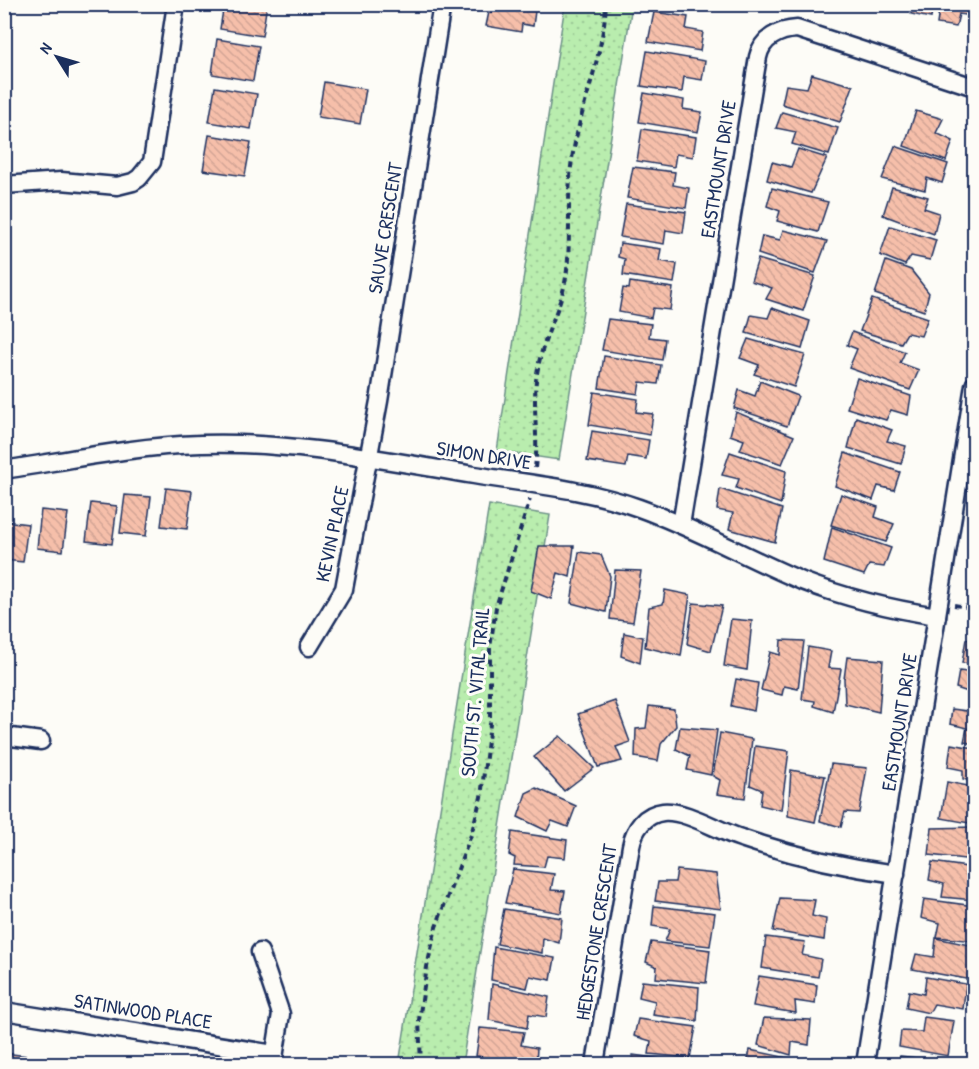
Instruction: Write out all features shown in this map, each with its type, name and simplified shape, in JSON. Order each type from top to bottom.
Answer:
[{"type":"street","points":[[4,185],[61,181],[117,186],[133,182],[145,174],[152,162],[176,4]]},
{"type":"street","name":"SAUVE CRESCENT","points":[[369,458],[442,4]]},
{"type":"street","name":"EASTMOUNT DRIVE","points":[[681,525],[758,57],[762,46],[780,31],[797,29],[975,87]]},
{"type":"street","name":"EASTMOUNT DRIVE","points":[[865,1065],[975,386]]},
{"type":"street","name":"SIMON DRIVE","points":[[4,470],[122,451],[201,444],[297,447],[369,458],[597,495],[639,508],[681,525],[829,591],[874,604],[937,616]]},
{"type":"street","name":"KEVIN PLACE","points":[[309,647],[344,589],[369,458]]},
{"type":"street","points":[[4,736],[41,741]]},
{"type":"street","name":"HEDGESTONE CRESCENT","points":[[596,1065],[631,846],[637,829],[649,817],[658,813],[676,813],[740,838],[785,851],[862,869],[896,874]]},
{"type":"street","name":"SATINWOOD PLACE","points":[[4,1011],[273,1059],[280,1014],[260,952]]},
{"type":"path","name":"SOUTH ST. VITAL TRAIL","points":[[421,1065],[419,1020],[436,927],[471,836],[481,797],[490,724],[490,648],[496,607],[530,503],[536,459],[534,399],[537,372],[542,349],[566,279],[570,225],[568,194],[572,159],[579,122],[603,39],[606,4]]},
{"type":"green space","points":[[565,5],[632,5],[559,460],[497,451]]},
{"type":"green space","points":[[489,505],[550,515],[462,1064],[399,1064]]},
{"type":"building","points":[[224,4],[267,4],[262,36],[220,29]]},
{"type":"building","points":[[912,4],[933,4],[931,18],[911,14]]},
{"type":"building","points":[[940,4],[974,4],[973,16],[959,14],[956,27],[937,24]]},
{"type":"building","points":[[493,5],[535,11],[533,26],[522,24],[521,32],[486,26]]},
{"type":"building","points":[[654,12],[688,17],[686,29],[703,32],[700,51],[648,42]]},
{"type":"building","points":[[217,39],[259,46],[253,81],[212,74]]},
{"type":"building","points":[[647,51],[705,61],[702,80],[684,77],[682,92],[641,86]]},
{"type":"building","points":[[812,74],[853,86],[840,122],[782,104],[786,85],[807,88]]},
{"type":"building","points":[[324,82],[366,89],[360,124],[318,117]]},
{"type":"building","points":[[215,87],[257,94],[251,129],[209,122]]},
{"type":"building","points":[[644,93],[684,100],[683,109],[702,112],[698,132],[639,122]]},
{"type":"building","points":[[916,111],[943,119],[936,133],[953,141],[946,161],[904,146]]},
{"type":"building","points":[[782,112],[838,128],[829,155],[792,144],[796,132],[776,128]]},
{"type":"building","points":[[642,129],[696,137],[693,157],[676,154],[674,167],[637,161]]},
{"type":"building","points":[[209,135],[251,142],[245,176],[203,170]]},
{"type":"building","points":[[895,146],[948,164],[942,183],[927,178],[925,190],[882,179]]},
{"type":"building","points":[[798,149],[827,158],[811,193],[767,180],[772,162],[791,167]]},
{"type":"building","points":[[633,167],[675,172],[673,185],[689,188],[686,208],[627,198]]},
{"type":"building","points":[[892,187],[928,197],[924,208],[939,213],[934,234],[883,215]]},
{"type":"building","points":[[772,188],[828,202],[818,232],[777,221],[780,211],[767,206]]},
{"type":"building","points":[[626,204],[686,212],[683,233],[666,230],[664,244],[620,237]]},
{"type":"building","points":[[890,226],[936,240],[930,260],[911,256],[905,265],[880,255]]},
{"type":"building","points":[[783,230],[827,241],[815,273],[758,254],[762,236],[780,240]]},
{"type":"building","points":[[620,243],[661,249],[659,261],[677,264],[674,283],[623,275],[625,259],[618,257]]},
{"type":"building","points":[[758,259],[815,276],[803,311],[766,299],[772,288],[751,281]]},
{"type":"building","points":[[886,261],[911,270],[929,293],[924,311],[875,294]]},
{"type":"building","points":[[630,282],[673,288],[670,310],[653,308],[651,318],[619,312],[623,288],[629,289]]},
{"type":"building","points":[[872,299],[928,318],[921,336],[907,333],[901,343],[860,331]]},
{"type":"building","points":[[772,308],[810,321],[802,349],[746,333],[751,315],[768,318]]},
{"type":"building","points":[[608,319],[651,324],[649,337],[665,339],[662,360],[602,350]]},
{"type":"building","points":[[852,332],[905,352],[900,363],[919,370],[910,390],[849,368],[857,349],[847,345]]},
{"type":"building","points":[[748,339],[805,355],[794,387],[754,374],[759,365],[740,358]]},
{"type":"building","points":[[604,356],[661,365],[658,384],[640,382],[638,394],[599,388]]},
{"type":"building","points":[[857,378],[911,396],[908,415],[891,410],[886,420],[847,408]]},
{"type":"building","points":[[760,381],[798,396],[787,426],[734,408],[739,390],[755,396]]},
{"type":"building","points":[[594,392],[638,399],[636,412],[653,414],[650,435],[589,425]]},
{"type":"building","points":[[736,412],[794,436],[782,464],[740,450],[744,440],[730,435]]},
{"type":"building","points":[[856,417],[892,430],[887,441],[906,446],[901,464],[848,448]]},
{"type":"building","points":[[592,431],[649,440],[646,459],[628,456],[626,467],[587,461]]},
{"type":"building","points":[[730,452],[786,471],[781,504],[736,488],[739,479],[722,475]]},
{"type":"building","points":[[845,453],[900,472],[894,490],[878,486],[873,500],[835,486]]},
{"type":"building","points":[[166,488],[192,491],[187,529],[161,526]]},
{"type":"building","points":[[720,489],[782,509],[775,542],[729,529],[733,513],[717,510]]},
{"type":"building","points":[[841,494],[878,507],[875,517],[894,524],[886,542],[831,525]]},
{"type":"building","points":[[125,495],[151,497],[146,536],[120,533]]},
{"type":"building","points":[[91,503],[117,506],[112,544],[86,541]]},
{"type":"building","points":[[41,510],[68,513],[63,551],[37,548]]},
{"type":"building","points":[[4,521],[28,524],[23,562],[4,560]]},
{"type":"building","points":[[832,527],[891,548],[884,567],[869,565],[864,575],[824,562]]},
{"type":"building","points":[[539,546],[574,546],[570,577],[558,573],[551,599],[531,591]]},
{"type":"building","points":[[579,552],[601,555],[610,576],[606,612],[571,603]]},
{"type":"building","points":[[615,570],[641,571],[633,622],[610,619]]},
{"type":"building","points":[[665,590],[690,595],[681,656],[645,647],[649,607],[663,604]]},
{"type":"building","points":[[693,603],[722,606],[711,651],[687,644]]},
{"type":"building","points":[[731,619],[752,621],[747,670],[724,666]]},
{"type":"building","points":[[624,633],[643,637],[640,663],[621,656]]},
{"type":"building","points":[[966,639],[974,641],[974,664],[962,663]]},
{"type":"building","points":[[781,640],[804,641],[798,689],[784,686],[782,695],[761,690],[770,652],[780,655]]},
{"type":"building","points":[[808,647],[831,651],[828,668],[841,669],[833,712],[814,706],[815,701],[802,699]]},
{"type":"building","points":[[847,657],[883,660],[879,712],[845,704],[844,679]]},
{"type":"building","points":[[959,671],[974,673],[974,694],[956,688]]},
{"type":"building","points":[[736,679],[758,683],[754,711],[731,706]]},
{"type":"building","points":[[615,701],[630,742],[616,747],[622,761],[598,767],[578,714]]},
{"type":"building","points":[[649,706],[674,709],[676,726],[661,744],[658,761],[635,757],[636,729],[646,728]]},
{"type":"building","points":[[952,709],[974,712],[974,744],[964,742],[967,728],[950,724]]},
{"type":"building","points":[[680,727],[717,730],[711,775],[687,770],[690,756],[676,749]]},
{"type":"building","points":[[720,733],[752,739],[745,798],[717,794],[720,780],[713,776]]},
{"type":"building","points":[[560,736],[594,768],[564,791],[534,757]]},
{"type":"building","points":[[951,744],[974,748],[974,782],[963,779],[963,770],[948,767]]},
{"type":"building","points":[[755,746],[789,751],[781,810],[760,805],[762,790],[750,785]]},
{"type":"building","points":[[831,764],[867,768],[859,813],[845,812],[841,827],[820,821]]},
{"type":"building","points":[[791,770],[825,776],[815,822],[788,816]]},
{"type":"building","points":[[947,782],[974,787],[974,806],[969,823],[941,818]]},
{"type":"building","points":[[536,788],[576,806],[568,827],[552,821],[547,831],[518,817],[526,793]]},
{"type":"building","points":[[974,827],[974,860],[929,855],[932,828]]},
{"type":"building","points":[[512,832],[567,840],[565,858],[547,856],[544,867],[514,865],[515,858],[509,855]]},
{"type":"building","points":[[932,862],[974,868],[974,900],[942,897],[944,884],[929,880]]},
{"type":"building","points":[[513,869],[554,874],[551,890],[565,891],[561,913],[505,903]]},
{"type":"building","points":[[677,870],[716,874],[721,909],[655,901],[658,882],[675,882]]},
{"type":"building","points":[[780,898],[815,900],[812,916],[826,919],[824,940],[773,931]]},
{"type":"building","points":[[924,899],[974,906],[974,941],[937,937],[940,923],[921,918]]},
{"type":"building","points":[[654,906],[715,913],[710,946],[665,941],[670,929],[652,926]]},
{"type":"building","points":[[504,909],[562,918],[559,943],[543,938],[542,953],[497,944]]},
{"type":"building","points":[[766,937],[805,942],[802,955],[821,959],[818,977],[762,968]]},
{"type":"building","points":[[936,938],[974,946],[972,980],[912,969],[916,954],[934,957]]},
{"type":"building","points":[[651,942],[710,950],[706,983],[656,978],[657,967],[646,962]]},
{"type":"building","points":[[494,947],[555,958],[551,980],[530,976],[527,988],[491,980]]},
{"type":"building","points":[[759,976],[817,985],[815,1004],[795,1001],[796,1013],[753,1006]]},
{"type":"building","points":[[926,977],[966,984],[963,1009],[934,1004],[929,1013],[906,1008],[909,991],[924,994]]},
{"type":"building","points":[[642,981],[699,987],[697,1021],[653,1015],[655,1001],[639,997]]},
{"type":"building","points":[[492,984],[549,997],[546,1017],[529,1014],[527,1028],[489,1020]]},
{"type":"building","points":[[924,1017],[954,1021],[948,1056],[899,1047],[901,1031],[922,1032]]},
{"type":"building","points":[[764,1018],[811,1020],[809,1045],[792,1042],[791,1055],[758,1045]]},
{"type":"building","points":[[638,1019],[696,1027],[690,1058],[649,1054],[651,1041],[634,1036]]},
{"type":"building","points":[[480,1028],[524,1032],[521,1045],[537,1048],[536,1064],[476,1056]]},
{"type":"building","points":[[750,1050],[792,1059],[791,1064],[747,1064]]},
{"type":"building","points":[[4,1053],[27,1056],[25,1064],[4,1064]]},
{"type":"building","points":[[633,1055],[696,1064],[631,1064]]},
{"type":"building","points":[[900,1056],[960,1063],[960,1064],[899,1064]]}]
